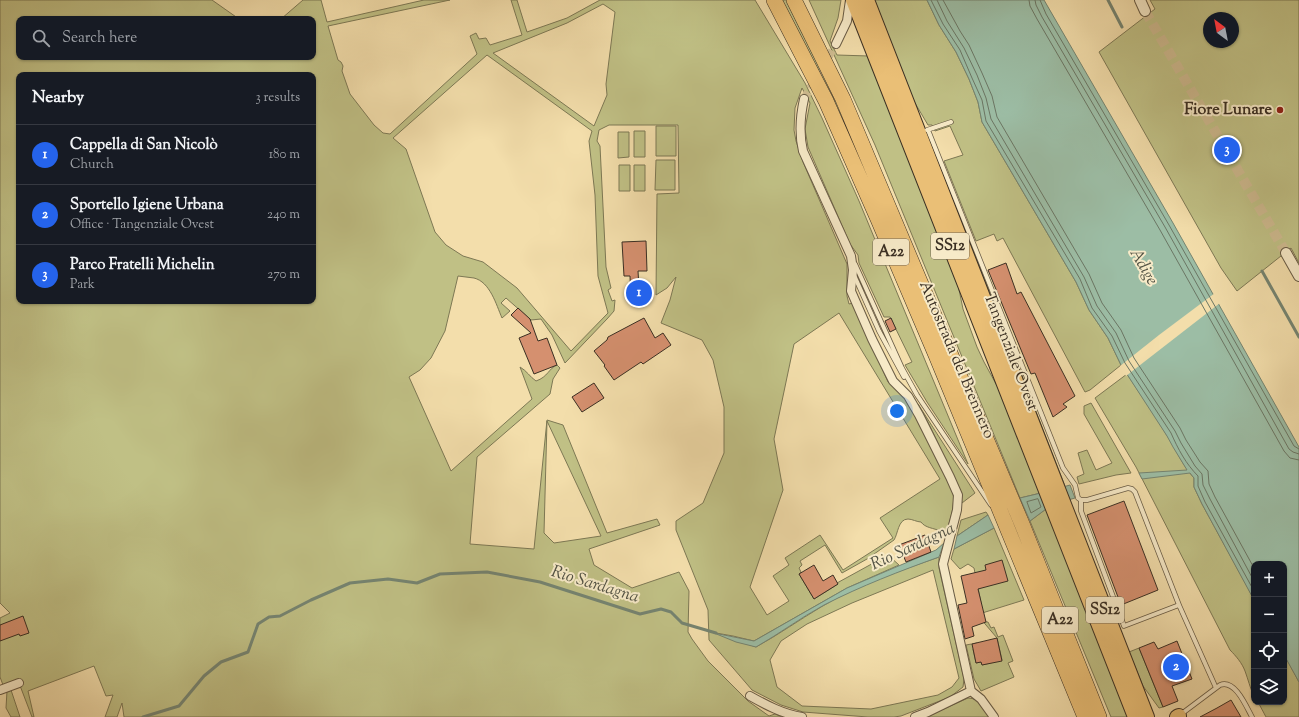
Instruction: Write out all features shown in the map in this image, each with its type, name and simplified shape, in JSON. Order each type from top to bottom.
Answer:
[{"type":"highway","name":"Autostrada del Brennero","points":[[774,0],[826,101],[936,355],[996,509],[1008,530],[1085,717]]},
{"type":"highway","name":"Autostrada del Brennero","points":[[794,0],[843,99],[1022,524],[1099,717]]},
{"type":"highway","name":"Tangenziale Ovest","points":[[853,0],[1052,490]]},
{"type":"highway","name":"Tangenziale Ovest","points":[[867,0],[924,132],[1135,717]]},
{"type":"highway","name":"Tangenziale Ovest","points":[[1057,504],[1147,717]]},
{"type":"street","points":[[836,44],[847,21],[850,0]]},
{"type":"street","points":[[1140,0],[1145,11]]},
{"type":"street","points":[[804,99],[800,139],[803,151],[851,256],[853,273],[851,291],[872,339],[893,380],[908,396],[915,408],[958,495],[957,510],[945,554],[944,564],[971,691],[980,699],[994,717]]},
{"type":"street","points":[[1286,253],[1299,276]]},
{"type":"street","points":[[0,690],[19,683]]},
{"type":"street","points":[[915,717],[971,691]]},
{"type":"street","points":[[750,696],[771,708],[794,716],[802,717]]},
{"type":"lane","points":[[951,122],[924,132],[1063,468],[1074,485],[1078,498],[1081,500],[1081,511],[1124,626],[1179,605]]},
{"type":"lane","points":[[851,256],[902,368],[917,395]]},
{"type":"lane","points":[[853,273],[879,331],[900,370],[996,509]]},
{"type":"lane","points":[[1081,500],[1087,500],[1126,488],[1132,489],[1135,492],[1179,605],[1216,688]]},
{"type":"lane","points":[[1178,716],[1225,683],[1230,685],[1239,694],[1252,717]]},
{"type":"green space","points":[[0,0],[212,0],[235,16],[16,16],[16,60],[316,60],[316,16],[284,16],[303,0],[321,0],[327,22],[424,0],[450,0],[328,26],[338,60],[343,66],[342,71],[350,94],[374,125],[383,133],[390,134],[477,54],[470,36],[476,33],[479,39],[486,38],[490,45],[522,35],[511,0],[517,0],[527,32],[567,18],[600,0],[755,0],[805,83],[822,118],[859,201],[968,464],[927,402],[905,365],[912,362],[890,317],[884,317],[859,263],[858,255],[850,244],[808,147],[805,129],[810,103],[802,88],[795,108],[794,130],[796,141],[803,162],[847,264],[847,296],[849,304],[853,303],[888,382],[907,400],[953,492],[953,506],[947,530],[940,531],[927,527],[921,522],[910,519],[905,520],[900,524],[894,540],[867,559],[842,573],[825,545],[800,561],[802,565],[799,568],[801,572],[799,574],[814,599],[838,584],[837,583],[888,555],[899,565],[847,588],[754,641],[716,633],[756,647],[821,607],[849,592],[894,573],[939,557],[939,568],[964,679],[963,687],[950,697],[901,716],[894,717],[868,717],[803,712],[781,705],[752,690],[709,640],[708,610],[676,530],[676,521],[703,503],[724,453],[724,407],[713,360],[702,340],[661,323],[670,300],[676,277],[667,288],[656,295],[657,194],[679,193],[678,125],[609,125],[599,130],[597,141],[600,146],[606,267],[611,288],[608,290],[612,301],[615,300],[614,311],[565,363],[552,335],[541,319],[531,320],[506,298],[501,303],[510,311],[502,318],[492,294],[480,280],[458,276],[445,331],[431,358],[420,370],[409,377],[451,471],[532,399],[520,367],[536,381],[557,365],[560,368],[553,379],[550,394],[477,457],[470,544],[534,549],[547,420],[563,425],[607,533],[657,519],[660,525],[589,549],[594,565],[632,588],[679,572],[689,591],[688,632],[692,639],[708,661],[748,701],[769,716],[775,714],[782,717],[124,717],[122,703],[117,717],[105,717],[113,695],[106,696],[94,666],[28,691],[34,717],[32,717],[19,683],[3,685],[0,677],[0,618],[10,613],[0,603]],"holes":[[[603,4],[615,12],[606,84],[607,95],[594,126],[493,53],[567,23]],[[487,55],[592,131],[589,141],[595,195],[598,276],[608,313],[571,351],[517,288],[483,262],[463,256],[446,245],[435,232],[406,149],[393,138]],[[839,313],[940,479],[880,518],[893,538],[843,570],[820,535],[785,558],[789,565],[773,576],[789,601],[767,615],[750,587],[783,490],[774,439],[794,344]],[[547,421],[601,536],[554,543],[544,533]],[[933,570],[959,678],[952,687],[938,695],[871,709],[802,706],[777,687],[770,660],[781,641],[807,624],[852,603]]]},
{"type":"green space","points":[[780,0],[787,0],[833,91],[908,268]]},
{"type":"green space","points":[[809,0],[841,0],[838,18],[830,41],[837,55],[869,56],[956,275],[963,309],[977,347],[1001,393],[1041,493],[1020,498],[875,145]]},
{"type":"green space","points":[[872,0],[927,0],[969,79],[978,102],[982,122],[1076,282],[1089,310],[1108,338],[1121,365],[1090,390],[1085,392],[1003,238],[997,241],[994,234],[976,241],[944,161],[963,155],[950,126],[935,131],[932,125],[928,125],[909,93]]},
{"type":"green space","points":[[1150,0],[1299,0],[1299,263],[1291,248],[1237,291],[1221,268],[1099,52],[1155,9]]},
{"type":"green space","points":[[656,126],[676,126],[676,156],[656,156]]},
{"type":"green space","points":[[634,131],[645,131],[645,157],[634,157]]},
{"type":"green space","points":[[618,132],[629,132],[629,157],[618,158]]},
{"type":"green space","points":[[656,160],[675,160],[675,190],[655,190]]},
{"type":"green space","points":[[619,165],[630,165],[630,191],[619,191]]},
{"type":"green space","points":[[634,165],[645,165],[645,191],[634,191]]},
{"type":"green space","points":[[941,178],[945,178],[1065,486],[1063,487]]},
{"type":"green space","points":[[1127,374],[1186,468],[1194,478],[1194,487],[1202,504],[1251,594],[1251,689],[1242,665],[1230,650],[1136,467],[1095,398]]},
{"type":"green space","points":[[1091,403],[1131,473],[1079,484],[1077,477],[1084,474],[1078,453],[1087,450],[1096,470],[1112,463],[1084,414],[1084,406]]},
{"type":"green space","points":[[918,404],[975,493],[962,503],[961,497],[941,450]]},
{"type":"green space","points":[[1046,509],[1129,717],[1111,717],[1030,521]]},
{"type":"green space","points":[[986,512],[988,515],[957,536],[961,520]]},
{"type":"green space","points":[[994,528],[1024,600],[979,614],[981,603],[974,568],[968,564],[960,569],[951,559],[954,549]]},
{"type":"green space","points":[[980,618],[984,618],[991,628],[994,627],[998,637],[1003,635],[1013,661],[1008,663],[1014,677],[981,691],[974,679],[966,645],[977,643],[978,648],[973,649],[976,663],[981,662],[982,665],[1002,660],[997,638]]},
{"type":"green space","points":[[1139,648],[1163,707],[1159,708],[1143,686],[1129,652]]},
{"type":"green space","points":[[1287,660],[1299,682],[1299,717],[1266,717],[1260,705],[1287,705]]},
{"type":"green space","points":[[11,690],[20,717],[11,717],[6,708],[7,691]]},
{"type":"green space","points":[[968,698],[972,698],[979,702],[991,717],[926,717]]},
{"type":"water","name":"Adige","points":[[927,0],[1044,0],[1173,223],[1299,447],[1299,682],[1287,660],[1287,561],[1251,561],[1251,594],[1202,504],[1194,487],[1194,478],[1190,473],[1142,479],[1139,473],[1187,470],[1121,365],[1108,338],[1089,310],[1076,282],[982,122],[978,102],[969,79],[956,52],[939,25]]},
{"type":"water","points":[[1070,485],[1075,498],[1068,500],[1063,487]]},
{"type":"water","points":[[1041,493],[1046,509],[1030,521],[1020,498]]},
{"type":"water","points":[[988,515],[994,528],[954,549],[957,536]]},
{"type":"water","points":[[944,543],[939,557],[852,591],[815,610],[756,647],[736,642],[714,633],[754,641],[847,588],[936,550]]},
{"type":"pier","points":[[1215,293],[1220,303],[1126,376],[1120,366]]},
{"type":"building","points":[[646,241],[647,271],[638,271],[639,288],[648,287],[648,298],[631,299],[630,276],[624,276],[622,242]]},
{"type":"building","points":[[1006,263],[1017,294],[1021,292],[1075,396],[1063,404],[1067,407],[1053,417],[1035,373],[1031,374],[988,270]]},
{"type":"building","points":[[518,308],[530,319],[538,341],[547,338],[557,365],[534,374],[519,338],[531,333],[511,315]]},
{"type":"building","points":[[644,318],[655,338],[663,333],[671,345],[643,364],[641,362],[614,380],[594,351],[607,340],[608,337]]},
{"type":"building","points":[[891,318],[896,329],[890,332],[885,321]]},
{"type":"building","points":[[594,383],[604,398],[582,412],[572,397]]},
{"type":"building","points":[[1124,501],[1158,590],[1121,605],[1087,515]]},
{"type":"building","points":[[925,535],[931,552],[906,562],[899,545]]},
{"type":"building","points":[[1002,560],[1008,581],[978,589],[986,622],[972,627],[974,636],[965,639],[958,605],[967,603],[961,576],[986,570],[985,565]]},
{"type":"building","points":[[814,565],[823,581],[833,575],[838,584],[814,599],[799,574]]},
{"type":"building","points":[[23,616],[29,633],[20,636],[19,634],[0,641],[0,625]]},
{"type":"building","points":[[997,638],[1002,661],[982,665],[981,662],[976,663],[972,644]]},
{"type":"building","points":[[1177,641],[1192,679],[1172,686],[1178,701],[1163,707],[1139,648],[1154,642],[1158,649]]},
{"type":"building","points":[[1231,700],[1241,717],[1200,717],[1217,708]]},
{"type":"waterway","points":[[1108,0],[1122,27]]},
{"type":"waterway","points":[[1262,271],[1299,337]]},
{"type":"waterway","name":"Rio Sardagna","points":[[143,717],[179,706],[204,676],[221,662],[248,652],[258,624],[269,617],[280,616],[311,600],[350,583],[388,579],[417,583],[440,574],[487,572],[540,582],[640,614],[661,609],[671,612],[682,623],[716,633]]},
{"type":"tunnel","points":[[1145,11],[1286,253]]},
{"type":"tunnel","points":[[804,99],[836,44]]},
{"type":"place","name":"Fiore Lunare","points":[[1280,110]]},
{"type":"place","name":"Parco Fratelli Michelin","points":[[1227,150]]},
{"type":"place","name":"Cappella di San Nicolò","points":[[639,293]]},
{"type":"place","name":"Sportello Igiene Urbana","points":[[1176,667]]}]
